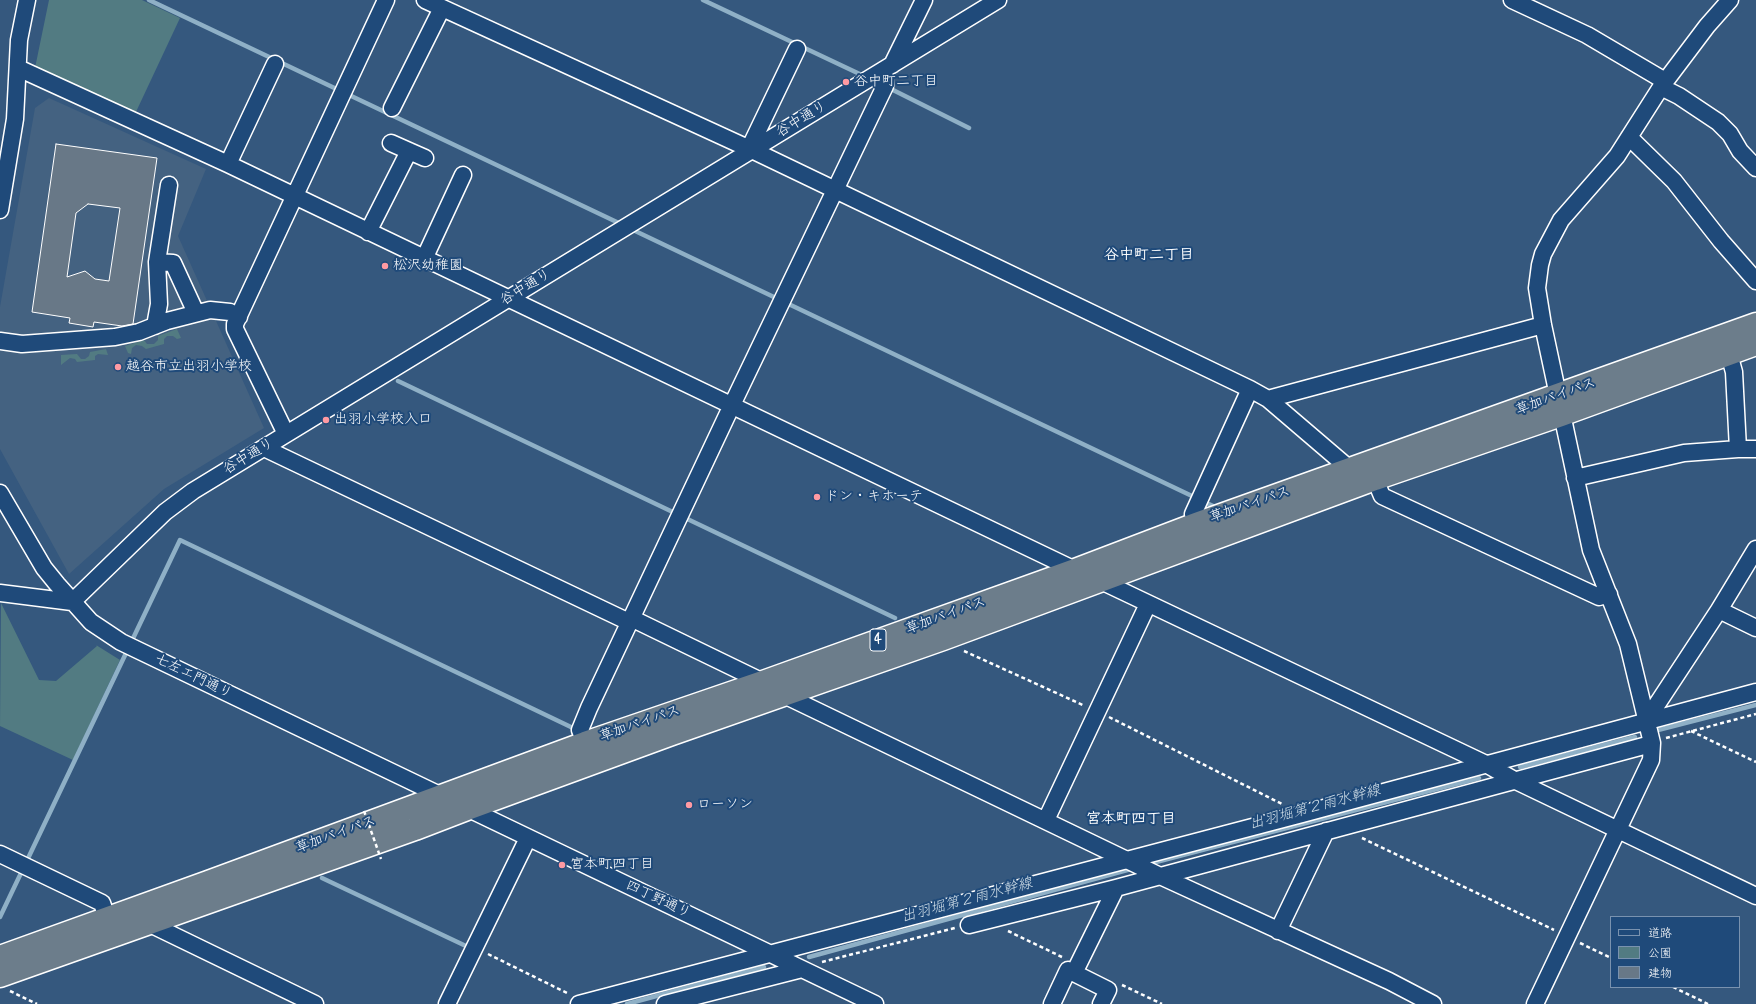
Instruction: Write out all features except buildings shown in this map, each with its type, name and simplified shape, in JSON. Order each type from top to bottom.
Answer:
[{"type":"highway","name":"草加バイパス","points":[[4,983],[150,924],[415,830],[467,809],[1101,581],[1375,479],[1559,406],[1756,324]]},
{"type":"highway","name":"草加バイパス","points":[[0,957],[585,743],[763,682],[1074,570],[1196,524],[1351,470],[1730,354],[1756,344]]},
{"type":"street","points":[[0,210],[15,119],[19,40],[26,0]]},
{"type":"street","points":[[286,434],[235,329],[239,317],[294,197],[386,0]]},
{"type":"street","points":[[425,0],[750,150],[1250,389],[1268,399],[1351,470]]},
{"type":"street","points":[[585,743],[580,730],[630,620],[834,190],[885,86],[888,67],[924,0]]},
{"type":"street","points":[[1512,0],[1587,35],[1663,84],[1718,122],[1730,134],[1740,151],[1756,168]]},
{"type":"street","points":[[1535,1004],[1651,760],[1652,743],[1628,644],[1591,550],[1559,406],[1537,288],[1543,254],[1561,220],[1617,156],[1663,84],[1707,26],[1730,0]]},
{"type":"street","name":"谷中通り","points":[[72,602],[178,501],[994,1]]},
{"type":"street","points":[[392,108],[442,8]]},
{"type":"street","points":[[750,150],[797,49]]},
{"type":"street","points":[[228,164],[275,64]]},
{"type":"street","points":[[18,68],[228,164],[1074,570],[1101,581],[1486,764],[1516,781],[1617,831],[1756,896]]},
{"type":"street","points":[[1629,137],[1674,181],[1721,242],[1756,281]]},
{"type":"street","points":[[391,143],[424,158]]},
{"type":"street","points":[[368,232],[409,151]]},
{"type":"street","points":[[424,259],[463,175]]},
{"type":"street","points":[[155,326],[158,304],[157,262],[169,185]]},
{"type":"street","points":[[157,262],[173,263],[196,313]]},
{"type":"street","points":[[0,341],[22,344],[92,340],[139,332],[196,313],[210,310],[230,312],[239,317]]},
{"type":"street","points":[[1268,399],[1543,325]]},
{"type":"street","points":[[1730,354],[1734,372],[1738,449]]},
{"type":"street","points":[[1196,524],[1193,514],[1250,389]]},
{"type":"street","points":[[264,448],[763,682]]},
{"type":"street","points":[[1575,478],[1684,453],[1756,449]]},
{"type":"street","points":[[1375,479],[1382,496],[1599,597],[1608,594]]},
{"type":"street","name":"七左エ門通り","points":[[0,493],[44,568],[72,602],[91,622],[121,642],[441,796]]},
{"type":"street","points":[[1646,721],[1719,610],[1756,549]]},
{"type":"street","points":[[0,593],[72,602]]},
{"type":"street","points":[[1046,820],[1148,604]]},
{"type":"street","points":[[1719,610],[1756,628]]},
{"type":"street","points":[[582,1003],[1302,814],[1756,692]]},
{"type":"street","points":[[784,694],[1158,875],[1389,981],[1433,1004]]},
{"type":"street","points":[[969,925],[1099,890],[1116,888],[1158,875],[1516,781],[1652,743]]},
{"type":"street","name":"四丁野通り","points":[[441,796],[875,1004]]},
{"type":"street","points":[[1278,931],[1333,829]]},
{"type":"street","points":[[447,1004],[528,838]]},
{"type":"street","points":[[0,854],[102,903],[107,918]]},
{"type":"street","points":[[1074,973],[1116,888]]},
{"type":"street","points":[[150,924],[315,1004]]},
{"type":"street","points":[[665,1004],[800,968]]},
{"type":"street","points":[[1052,1004],[1068,970],[1108,990],[1101,1004]]},
{"type":"path","points":[[959,649],[1097,711],[1302,814]]},
{"type":"path","points":[[1652,743],[1756,714]]},
{"type":"path","points":[[1691,731],[1756,762]]},
{"type":"path","points":[[364,811],[381,859]]},
{"type":"path","points":[[1333,829],[1567,936],[1610,958]]},
{"type":"path","points":[[800,968],[969,925]]},
{"type":"path","points":[[474,947],[582,1003]]},
{"type":"path","points":[[4,983],[37,1004]]},
{"type":"path","points":[[1674,988],[1708,1004]]},
{"type":"shaded area","name":"越谷市立出羽小学校","points":[[49,98],[206,169],[178,236],[264,428],[164,489],[69,574],[0,449],[0,307],[35,108]]},
{"type":"green space","points":[[49,0],[142,0],[180,18],[135,114],[35,68]]},
{"type":"green space","points":[[177,329],[181,338],[177,339],[173,336],[167,336],[164,339],[164,344],[146,349],[142,346],[136,345],[132,348],[131,354],[128,353],[125,346],[144,340],[147,344],[154,344],[158,340],[158,336]]},
{"type":"green space","points":[[106,349],[108,355],[98,354],[95,356],[95,360],[77,362],[75,359],[70,358],[61,365],[61,355],[77,354],[81,359],[85,359],[89,356],[90,352]]},
{"type":"green space","points":[[1,603],[39,680],[56,681],[97,646],[96,645],[120,660],[73,760],[0,726]]},
{"type":"waterway","points":[[149,0],[623,225]]},
{"type":"waterway","points":[[703,0],[866,77]]},
{"type":"waterway","points":[[887,87],[969,128]]},
{"type":"waterway","points":[[631,229],[1213,506]]},
{"type":"waterway","points":[[398,381],[895,618]]},
{"type":"waterway","points":[[0,917],[180,540],[573,728]]},
{"type":"waterway","name":"出羽堀第２雨水幹線","points":[[1658,730],[1756,705]]},
{"type":"waterway","name":"出羽堀第２雨水幹線","points":[[1520,767],[1635,737]]},
{"type":"waterway","name":"出羽堀第２雨水幹線","points":[[1156,862],[1479,778]]},
{"type":"waterway","name":"出羽堀第２雨水幹線","points":[[809,957],[1131,869]]},
{"type":"waterway","points":[[322,878],[468,947]]},
{"type":"waterway","name":"出羽堀第２雨水幹線","points":[[627,1004],[764,967]]},
{"type":"place","name":"谷中町二丁目","points":[[846,82]]},
{"type":"place","name":"松沢幼稚園","points":[[385,266]]},
{"type":"place","name":"越谷市立出羽小学校","points":[[118,367]]},
{"type":"place","name":"出羽小学校入口","points":[[326,420]]},
{"type":"place","name":"ドン・キホーテ","points":[[817,497]]},
{"type":"place","name":"ローソン","points":[[689,805]]},
{"type":"place","name":"宮本町四丁目","points":[[562,865]]},
{"type":"district","name":"谷中町二丁目","points":[[1149,256]]},
{"type":"district","name":"宮本町四丁目","points":[[1131,820]]}]
